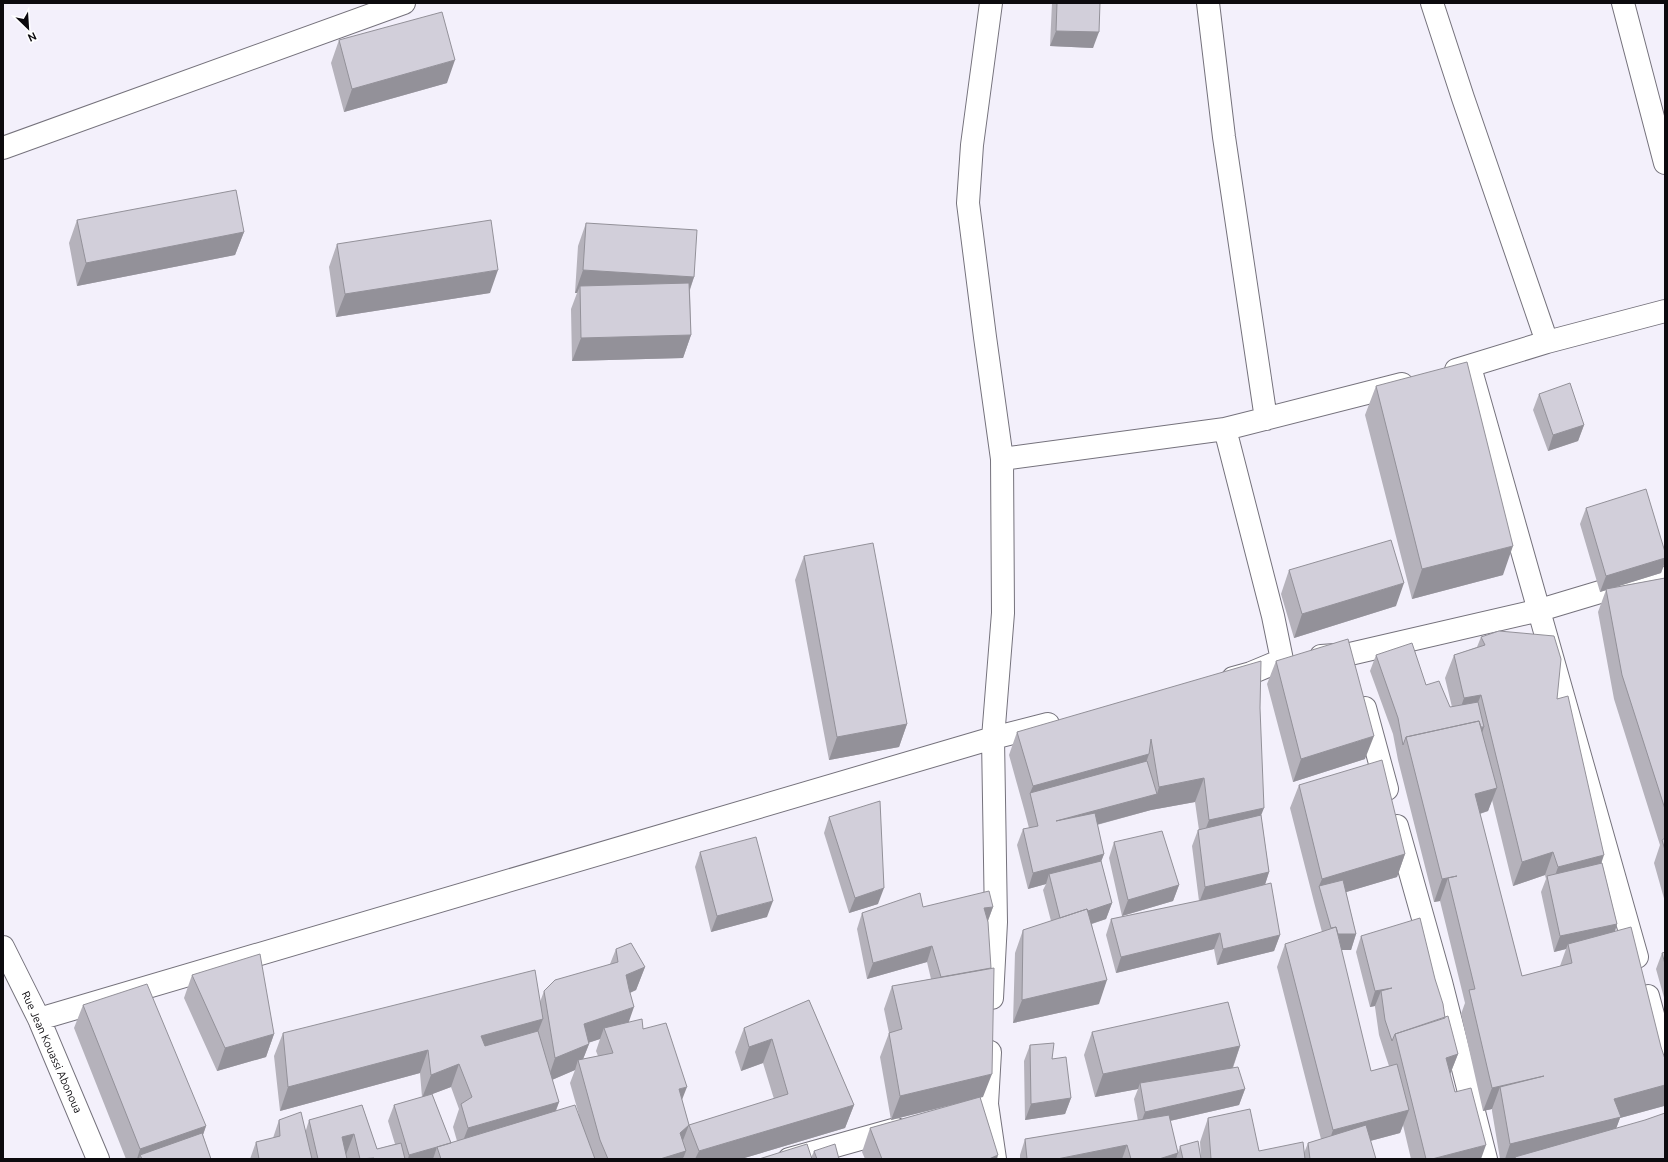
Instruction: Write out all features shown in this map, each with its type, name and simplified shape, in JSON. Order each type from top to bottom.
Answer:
[{"type":"street","points":[[3,148],[404,3]]},
{"type":"street","points":[[991,3],[972,145],[968,203],[1002,459],[1003,613],[994,738],[996,922],[987,1104],[995,1159]]},
{"type":"street","points":[[1208,3],[1224,137],[1266,420]]},
{"type":"street","points":[[1432,3],[1547,342]]},
{"type":"street","points":[[1623,3],[1665,163]]},
{"type":"street","points":[[1002,459],[1225,429],[1266,420],[1470,367],[1547,342],[1665,312]]},
{"type":"street","points":[[1470,367],[1508,505],[1540,610],[1665,1059]]},
{"type":"street","points":[[1225,429],[1273,616],[1282,660]]},
{"type":"street","points":[[1213,682],[1251,673],[1282,660],[1350,654],[1540,610],[1600,592],[1665,578]]},
{"type":"street","points":[[1350,654],[1441,982],[1486,1159]]},
{"type":"street","points":[[40,1019],[994,738],[1069,718]]},
{"type":"street","name":"Rue Jean Kouassi Abonoua","points":[[3,947],[40,1019],[98,1159]]},
{"type":"street","points":[[965,1110],[987,1104]]},
{"type":"street","points":[[789,1159],[912,1124]]},
{"type":"building","points":[[1057,3],[1100,3],[1099,32],[1056,31]]},
{"type":"building","points":[[442,12],[455,60],[352,89],[339,40]]},
{"type":"building","points":[[236,190],[244,232],[86,263],[77,220]]},
{"type":"building","points":[[491,220],[498,270],[345,294],[337,244]]},
{"type":"building","points":[[586,223],[697,230],[694,277],[583,270]]},
{"type":"building","points":[[689,283],[691,335],[581,338],[580,286]]},
{"type":"building","points":[[1467,362],[1513,546],[1422,569],[1376,386]]},
{"type":"building","points":[[1570,383],[1584,425],[1553,435],[1539,394]]},
{"type":"building","points":[[1646,489],[1665,552],[1665,558],[1606,576],[1586,508]]},
{"type":"building","points":[[1391,540],[1404,583],[1302,614],[1289,570]]},
{"type":"building","points":[[873,543],[907,724],[837,737],[804,556]]},
{"type":"building","points":[[1665,578],[1665,809],[1622,675],[1606,589]]},
{"type":"building","points":[[1499,631],[1554,636],[1561,659],[1557,699],[1568,696],[1604,855],[1558,867],[1553,852],[1522,862],[1481,695],[1464,698],[1454,655],[1485,645],[1481,637]]},
{"type":"building","points":[[1348,639],[1374,736],[1301,759],[1276,661]]},
{"type":"building","points":[[1412,643],[1426,685],[1439,681],[1450,707],[1478,702],[1484,727],[1481,727],[1479,721],[1406,737],[1403,745],[1398,718],[1376,655]]},
{"type":"building","points":[[1261,661],[1260,708],[1264,808],[1209,820],[1204,778],[1159,787],[1151,739],[1149,754],[1033,786],[1017,732]]},
{"type":"building","points":[[1479,721],[1497,788],[1475,794],[1522,976],[1572,963],[1568,944],[1631,927],[1665,1059],[1665,1085],[1614,1099],[1621,1117],[1510,1144],[1500,1087],[1544,1076],[1492,1088],[1469,990],[1475,989],[1448,878],[1457,876],[1442,879],[1406,737]]},
{"type":"building","points":[[1382,760],[1405,854],[1322,879],[1299,785]]},
{"type":"building","points":[[1147,761],[1157,794],[1056,821],[1095,813],[1104,854],[1033,873],[1023,829],[1038,826],[1030,793]]},
{"type":"building","points":[[880,801],[884,888],[855,898],[829,817]]},
{"type":"building","points":[[1261,815],[1269,872],[1205,887],[1198,830]]},
{"type":"building","points":[[1162,831],[1179,885],[1128,900],[1114,842]]},
{"type":"building","points":[[756,837],[773,901],[717,916],[700,852]]},
{"type":"building","points":[[1665,838],[1665,850],[1662,840]]},
{"type":"building","points":[[1101,861],[1112,903],[1060,918],[1049,874]]},
{"type":"building","points":[[1602,863],[1617,924],[1560,936],[1547,876]]},
{"type":"building","points":[[1343,880],[1356,934],[1338,934],[1336,927],[1331,928],[1319,886]]},
{"type":"building","points":[[1271,883],[1280,935],[1223,949],[1220,933],[1121,957],[1111,919],[1212,898]]},
{"type":"building","points":[[989,891],[993,907],[984,908],[988,922],[991,968],[941,977],[932,946],[873,963],[862,913],[920,893],[923,907]]},
{"type":"building","points":[[1087,909],[1107,980],[1022,1000],[1023,930]]},
{"type":"building","points":[[1420,918],[1435,979],[1443,1004],[1445,1018],[1395,1034],[1392,1041],[1385,1020],[1381,991],[1392,988],[1375,991],[1361,936]]},
{"type":"building","points":[[1336,927],[1371,1071],[1397,1064],[1409,1110],[1333,1130],[1285,944]]},
{"type":"building","points":[[631,943],[645,967],[626,975],[634,1007],[584,1024],[589,1044],[555,1058],[544,991],[555,980],[618,962],[616,949]]},
{"type":"building","points":[[1665,952],[1665,964],[1662,953]]},
{"type":"building","points":[[260,954],[274,1034],[225,1048],[192,975]]},
{"type":"building","points":[[994,968],[992,1074],[900,1096],[889,1033],[902,1029],[892,986]]},
{"type":"building","points":[[535,970],[543,1019],[481,1036],[485,1046],[538,1031],[559,1102],[468,1128],[461,1104],[472,1097],[459,1064],[431,1075],[428,1050],[288,1087],[283,1033]]},
{"type":"building","points":[[147,984],[206,1126],[140,1149],[83,1005]]},
{"type":"building","points":[[809,1000],[854,1105],[699,1151],[689,1125],[788,1094],[772,1039],[749,1047],[744,1028]]},
{"type":"building","points":[[1228,1002],[1240,1046],[1103,1074],[1092,1032]]},
{"type":"building","points":[[1448,1016],[1458,1054],[1446,1058],[1455,1092],[1471,1088],[1486,1145],[1432,1159],[1426,1159],[1395,1034]]},
{"type":"building","points":[[642,1019],[643,1029],[666,1023],[687,1087],[679,1089],[689,1125],[680,1133],[686,1151],[660,1159],[608,1159],[600,1140],[578,1060],[613,1053],[604,1028]]},
{"type":"building","points":[[1054,1043],[1052,1059],[1066,1057],[1071,1098],[1031,1104],[1030,1045]]},
{"type":"building","points":[[1238,1067],[1245,1089],[1145,1112],[1140,1083]]},
{"type":"building","points":[[432,1094],[451,1143],[409,1155],[394,1105]]},
{"type":"building","points":[[980,1097],[998,1155],[989,1159],[882,1159],[870,1128]]},
{"type":"building","points":[[362,1105],[377,1149],[401,1143],[405,1159],[360,1159],[354,1134],[342,1137],[347,1159],[318,1159],[309,1120]]},
{"type":"building","points":[[575,1105],[595,1159],[441,1159],[437,1147]]},
{"type":"building","points":[[1250,1109],[1259,1151],[1303,1142],[1305,1159],[1211,1159],[1208,1118]]},
{"type":"building","points":[[301,1112],[312,1159],[259,1159],[256,1142],[280,1136],[279,1120]]},
{"type":"building","points":[[1665,1113],[1665,1159],[1516,1159],[1515,1157],[1645,1120]]},
{"type":"building","points":[[1169,1115],[1178,1153],[1159,1159],[1131,1159],[1127,1145],[1057,1159],[1027,1159],[1025,1139]]},
{"type":"building","points":[[1366,1125],[1376,1159],[1310,1159],[1308,1143]]},
{"type":"building","points":[[202,1133],[211,1159],[142,1159],[140,1155]]},
{"type":"building","points":[[1198,1141],[1201,1159],[1183,1159],[1180,1146]]},
{"type":"building","points":[[807,1144],[812,1159],[759,1159]]},
{"type":"building","points":[[835,1144],[839,1159],[817,1159],[814,1151]]}]
